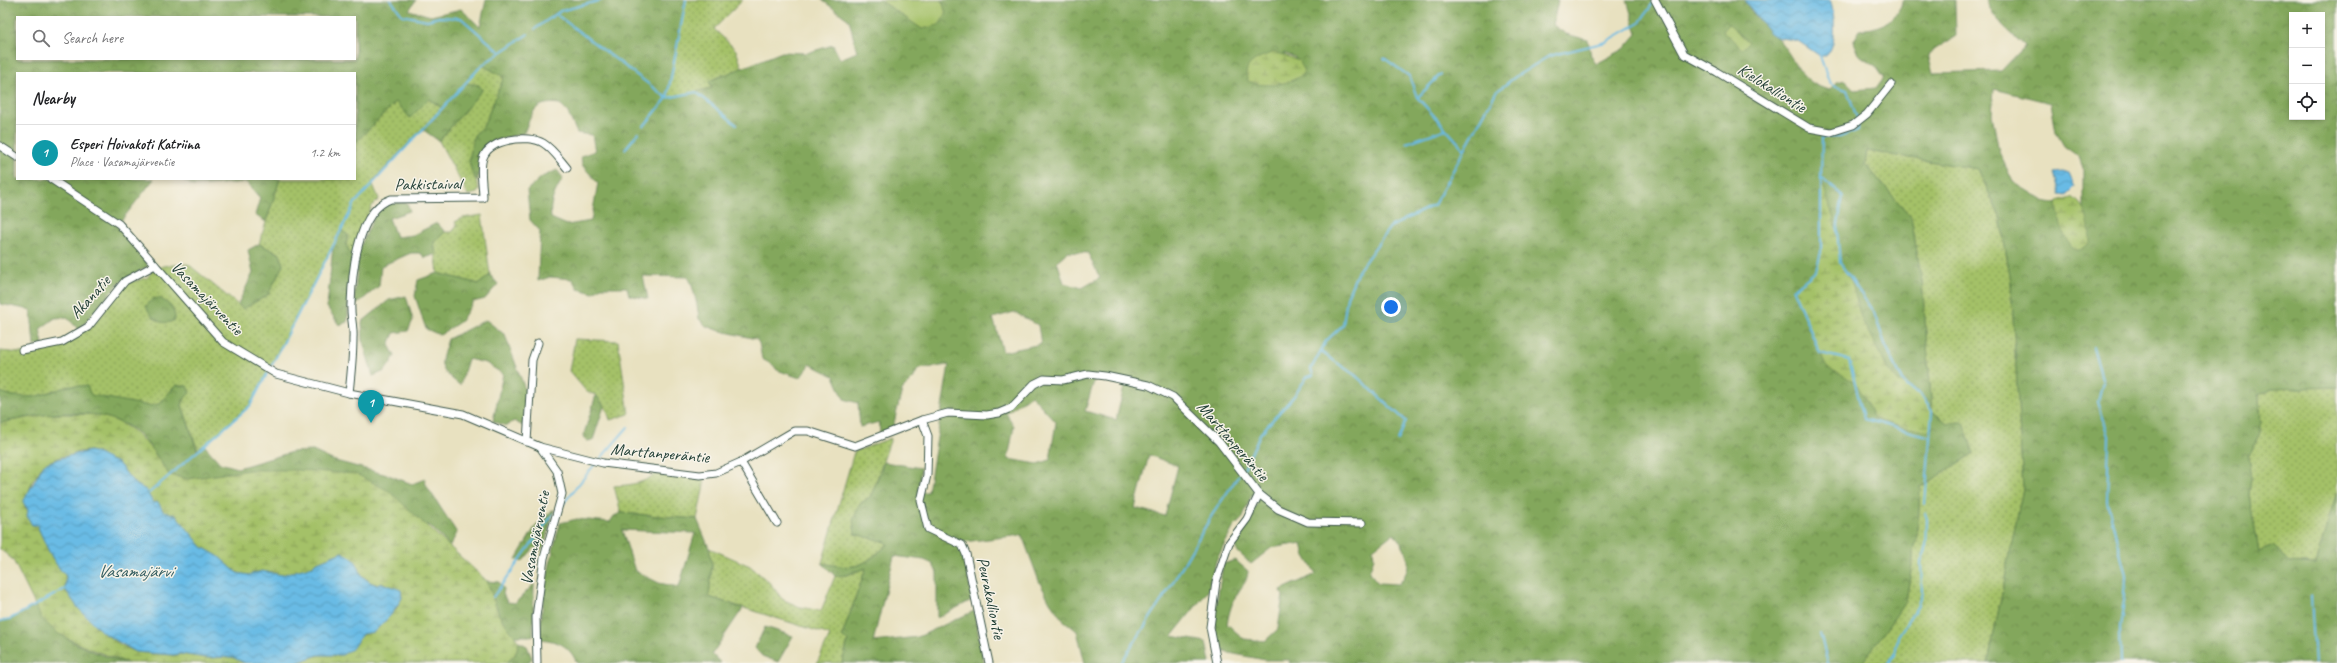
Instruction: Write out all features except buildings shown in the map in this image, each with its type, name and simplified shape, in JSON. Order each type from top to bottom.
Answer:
[{"type":"street","name":"Kielokalliontie","points":[[1655,0],[1684,54],[1717,72],[1809,128],[1831,132],[1853,125],[1867,114],[1891,84]]},
{"type":"street","name":"Pakkistaival","points":[[349,393],[354,331],[350,306],[355,259],[357,248],[374,209],[382,202],[391,199],[483,198],[482,164],[486,152],[497,144],[520,139],[532,139],[542,143],[567,168]]},
{"type":"street","points":[[0,146],[16,156]]},
{"type":"street","name":"Vasamajärventie","points":[[53,180],[119,224],[223,342],[276,374],[349,393],[463,414],[540,447],[557,471],[562,494],[543,565],[536,617],[537,663]]},
{"type":"street","name":"Akanatie","points":[[22,350],[62,342],[88,327],[125,281],[154,265]]},
{"type":"street","points":[[527,442],[532,360],[538,343]]},
{"type":"street","name":"Marttanperäntie","points":[[540,447],[603,463],[700,475],[716,473],[741,462],[794,431],[808,431],[856,446],[922,420],[948,413],[987,415],[1000,413],[1011,408],[1034,384],[1044,379],[1072,380],[1088,374],[1133,382],[1165,392],[1179,402],[1219,442],[1259,494],[1278,509],[1308,522],[1362,523]]},
{"type":"street","name":"Peurakalliontie","points":[[922,420],[928,436],[927,476],[921,501],[928,529],[962,545],[966,554],[989,663]]},
{"type":"street","points":[[741,462],[777,524]]},
{"type":"street","points":[[1217,663],[1210,627],[1216,582],[1229,543],[1247,519],[1259,494]]},
{"type":"green space","points":[[0,0],[416,0],[409,10],[431,16],[461,9],[480,27],[486,0],[686,0],[667,98],[712,88],[709,81],[782,52],[807,53],[833,45],[840,59],[857,52],[849,20],[822,0],[880,0],[922,29],[946,14],[942,0],[1558,0],[1553,25],[1566,34],[1588,40],[1591,56],[1596,64],[1624,49],[1637,34],[1627,0],[1744,0],[1755,15],[1777,38],[1804,76],[1811,82],[1819,87],[1830,90],[1837,82],[1845,80],[1855,90],[1876,88],[1884,77],[1877,67],[1858,54],[1853,42],[1860,30],[1882,25],[1892,19],[1904,0],[1955,0],[1956,36],[1928,54],[1933,73],[2001,71],[2025,46],[2008,31],[1993,13],[1986,0],[2337,0],[2337,387],[2272,389],[2259,395],[2260,435],[2248,457],[2251,478],[2249,495],[2259,552],[2273,546],[2290,562],[2315,564],[2337,492],[2337,663],[1988,663],[2023,488],[2011,282],[2000,217],[1978,169],[1867,151],[1865,164],[1911,217],[1922,282],[1932,411],[1947,423],[1963,422],[1974,453],[1920,487],[1918,528],[1906,601],[1862,663],[1289,663],[1290,660],[1265,660],[1219,651],[1216,618],[1223,564],[1235,560],[1248,571],[1246,580],[1233,603],[1227,624],[1244,639],[1265,641],[1278,629],[1283,595],[1281,590],[1316,574],[1305,556],[1302,543],[1271,548],[1251,564],[1237,551],[1234,544],[1243,533],[1258,501],[1252,494],[1242,519],[1233,528],[1216,561],[1208,591],[1172,636],[1206,642],[1210,663],[1085,663],[1077,631],[1062,619],[1050,602],[1039,581],[1022,535],[963,542],[972,600],[937,618],[937,573],[933,564],[924,560],[894,556],[873,642],[918,637],[974,611],[984,663],[842,663],[848,641],[842,636],[866,568],[847,575],[835,576],[822,563],[843,566],[858,565],[864,563],[887,545],[886,542],[855,534],[853,520],[860,504],[871,496],[884,462],[921,468],[918,492],[928,492],[949,365],[918,369],[913,379],[902,390],[893,427],[880,433],[879,422],[860,427],[858,403],[844,399],[834,376],[810,364],[800,378],[777,370],[773,365],[762,359],[759,343],[756,339],[706,326],[699,319],[695,297],[688,277],[643,276],[648,299],[629,295],[627,287],[601,287],[593,293],[578,289],[572,279],[550,277],[538,281],[540,231],[530,220],[527,190],[542,177],[557,170],[563,178],[552,202],[551,218],[567,225],[591,221],[598,183],[582,165],[581,156],[595,151],[592,135],[577,133],[568,113],[560,104],[551,103],[540,106],[532,113],[524,133],[497,140],[482,150],[478,181],[472,173],[469,161],[474,135],[483,127],[504,77],[482,65],[466,83],[479,85],[482,90],[439,141],[422,129],[442,108],[429,99],[410,118],[396,102],[356,142],[356,72],[16,72],[16,180],[153,180],[117,226],[141,252],[148,266],[119,283],[79,330],[67,317],[55,318],[40,329],[43,344],[34,346],[31,310],[0,304]],"holes":[[[1283,53],[1295,57],[1302,75]],[[1994,89],[2051,103],[2056,132],[2064,146],[2079,157],[2083,168],[2083,209],[2044,201],[2013,182],[1999,152],[1992,114]],[[1067,252],[1088,253],[1100,278],[1082,288],[1064,283],[1057,261]],[[1014,312],[1038,325],[1041,344],[1003,352],[993,318]],[[1095,378],[1106,378],[1125,383],[1116,420],[1085,411]],[[1031,395],[1056,422],[1050,460],[1038,464],[1008,459],[1014,426],[1006,413]],[[1149,455],[1178,466],[1165,516],[1135,508]],[[1394,533],[1408,558],[1407,570],[1399,584],[1378,583],[1369,572],[1374,558],[1373,549]]]},
{"type":"green space","points":[[686,0],[743,0],[714,29],[736,50],[742,68],[710,81],[712,88],[667,98]]},
{"type":"green space","points":[[880,0],[942,0],[946,14],[939,25],[922,29]]},
{"type":"green space","points":[[1729,24],[1749,42],[1742,49],[1723,31]]},
{"type":"green space","points":[[1274,52],[1299,60],[1304,70],[1302,75],[1290,81],[1268,85],[1248,81],[1246,75],[1249,65]]},
{"type":"green space","points":[[482,65],[504,77],[483,127],[474,135],[469,161],[479,189],[477,193],[468,195],[439,141],[482,90],[466,83]]},
{"type":"green space","points":[[429,99],[442,108],[372,182],[379,199],[372,206],[352,256],[346,245],[348,235],[341,231],[250,406],[198,451],[182,405],[185,398],[176,385],[159,404],[149,406],[53,390],[41,396],[34,397],[13,396],[0,392],[0,351],[21,353],[67,343],[94,323],[120,290],[130,282],[147,278],[152,271],[163,266],[188,264],[243,309],[280,254],[259,244],[280,180],[356,180],[356,142],[396,102]]},
{"type":"green space","points":[[1867,151],[1978,169],[2000,217],[2011,282],[2023,488],[1988,663],[1862,663],[1906,601],[1918,528],[1920,487],[1974,453],[1947,423],[1932,411],[1922,282],[1911,217],[1865,164]]},
{"type":"green space","points":[[183,180],[280,180],[266,222],[255,215],[260,198],[246,182],[193,186]]},
{"type":"green space","points":[[1821,186],[1824,187],[1837,230],[1840,263],[1852,283],[1861,318],[1888,370],[1899,382],[1920,394],[1932,411],[1931,431],[1901,427],[1874,419],[1862,392],[1858,387],[1847,377],[1827,368],[1793,290],[1816,271],[1821,252]]},
{"type":"green space","points":[[2072,197],[2081,205],[2087,216],[2090,236],[2090,242],[2082,249],[2076,250],[2071,247],[2066,240],[2057,207],[2058,201]]},
{"type":"green space","points":[[391,203],[407,203],[410,211],[389,218],[396,237],[413,235],[437,223],[445,232],[434,242],[436,254],[425,258],[420,253],[411,253],[381,266],[379,286],[356,305],[354,302],[359,249],[377,211]]},
{"type":"green space","points":[[482,215],[490,275],[479,284],[438,273],[434,242],[445,232],[452,232],[457,226],[455,222],[463,218]]},
{"type":"green space","points":[[341,230],[348,235],[346,245],[352,256],[348,296],[348,319],[347,322],[339,325],[327,307],[333,246]]},
{"type":"green space","points":[[259,244],[280,254],[283,265],[268,295],[243,309],[238,304],[253,273],[248,250]]},
{"type":"green space","points":[[438,273],[479,284],[490,275],[498,284],[485,299],[473,302],[461,321],[440,335],[426,329],[415,296],[418,280]]},
{"type":"green space","points":[[406,296],[413,320],[408,331],[394,333],[389,345],[395,356],[385,371],[373,376],[363,342],[362,322],[389,300]]},
{"type":"green space","points":[[159,298],[173,309],[175,320],[165,323],[151,315],[146,306],[152,299]]},
{"type":"green space","points":[[486,320],[505,335],[526,392],[523,426],[514,421],[506,426],[493,421],[503,374],[486,363],[468,359],[460,385],[447,374],[442,365],[443,355],[448,339]]},
{"type":"green space","points":[[575,339],[618,341],[629,414],[610,420],[607,410],[596,395],[587,392],[569,371]]},
{"type":"green space","points":[[176,385],[187,386],[190,393],[185,398],[182,405],[197,450],[204,445],[220,463],[238,468],[292,452],[313,451],[332,460],[391,476],[412,484],[425,479],[426,485],[457,533],[450,546],[430,526],[249,470],[188,479],[169,475],[146,441],[140,435],[128,426],[113,419],[98,415],[65,413],[48,414],[0,423],[0,392],[13,396],[34,397],[69,386],[87,386],[91,395],[149,406],[159,404]]},
{"type":"green space","points":[[2290,387],[2337,387],[2337,492],[2315,564],[2290,562],[2273,546],[2259,553],[2249,495],[2251,478],[2248,457],[2260,435],[2259,395],[2272,389]]},
{"type":"green space","points":[[596,395],[604,406],[593,440],[587,441],[583,437]]},
{"type":"green space","points":[[64,414],[99,416],[125,426],[142,439],[169,475],[188,479],[249,470],[297,470],[356,474],[389,491],[487,581],[499,615],[519,642],[515,655],[506,663],[296,663],[318,655],[342,655],[351,649],[362,634],[374,632],[396,609],[402,598],[401,591],[383,583],[377,585],[365,579],[353,559],[342,552],[315,563],[313,566],[281,575],[262,571],[249,575],[237,573],[218,556],[202,547],[176,515],[163,511],[153,504],[146,490],[134,483],[118,463],[110,462],[98,453],[90,451],[78,452],[69,456],[63,456],[44,464],[32,482],[24,506],[28,510],[27,516],[32,525],[37,525],[53,558],[66,576],[65,589],[78,608],[102,632],[121,645],[136,652],[173,655],[181,654],[207,658],[232,657],[245,663],[128,663],[85,647],[57,633],[42,619],[13,560],[0,549],[0,423],[44,415]]},
{"type":"green space","points":[[891,438],[871,496],[860,504],[855,534],[887,542],[887,545],[864,563],[858,565],[843,566],[822,563],[854,452]]},
{"type":"green space","points":[[655,474],[705,480],[697,519],[621,513],[614,486],[641,482]]},
{"type":"green space","points":[[554,509],[544,547],[539,552],[535,547],[522,562],[516,559],[535,527]]},
{"type":"green space","points":[[621,513],[697,519],[709,548],[712,565],[709,597],[743,608],[712,654],[721,663],[577,663],[567,648],[552,641],[540,639],[542,609],[547,580],[560,523],[577,519],[610,522],[614,516]],"holes":[[[622,530],[695,533],[679,587],[659,583],[635,571]]]},
{"type":"green space","points":[[709,548],[750,566],[771,584],[782,599],[800,607],[821,611],[835,576],[847,575],[866,568],[842,636],[848,641],[842,663],[817,663],[830,635],[709,597],[712,565]]},
{"type":"green space","points":[[487,581],[499,582],[504,589],[503,594],[507,602],[515,603],[534,584],[533,636],[514,636],[499,615]]},
{"type":"green space","points":[[35,606],[43,618],[63,636],[101,655],[128,663],[0,663],[0,621],[10,619]]},
{"type":"green space","points":[[765,627],[793,636],[778,662],[762,656],[755,648]]},
{"type":"green space","points":[[519,642],[527,646],[532,658],[528,663],[506,663],[515,655]]},
{"type":"water","points":[[1744,0],[1830,0],[1834,21],[1834,37],[1830,51],[1826,56],[1820,56],[1798,41],[1776,37],[1770,33]]},
{"type":"water","points":[[2063,172],[2069,174],[2075,187],[2067,195],[2060,194],[2054,173]]},
{"type":"water","name":"Vasamajärvi","points":[[90,451],[118,463],[134,483],[146,490],[153,503],[158,502],[163,511],[176,515],[202,547],[218,556],[237,573],[249,575],[262,571],[282,575],[313,566],[315,563],[342,552],[352,558],[365,579],[377,585],[382,583],[401,590],[402,598],[391,615],[374,632],[362,634],[352,649],[342,655],[318,655],[296,663],[245,663],[232,657],[207,658],[181,654],[173,655],[136,652],[102,632],[78,608],[65,589],[66,576],[53,558],[37,525],[32,525],[27,516],[28,510],[23,502],[44,464],[67,456]]},
{"type":"waterway","points":[[391,0],[402,15],[427,20],[439,17],[461,18],[500,52]]},
{"type":"waterway","points":[[535,29],[560,11],[602,0]]},
{"type":"waterway","points":[[644,126],[667,98],[686,0]]},
{"type":"waterway","points":[[1244,469],[1260,434],[1294,396],[1307,377],[1313,375],[1311,369],[1326,341],[1343,325],[1347,297],[1358,271],[1390,227],[1434,205],[1496,92],[1515,77],[1549,56],[1606,42],[1640,22],[1653,3]]},
{"type":"waterway","points":[[557,15],[667,98],[696,92],[737,125]]},
{"type":"waterway","points":[[272,365],[355,203],[482,65],[528,34]]},
{"type":"waterway","points":[[1820,56],[1829,81],[1833,86],[1847,90],[1857,118]]},
{"type":"waterway","points":[[1384,58],[1409,76],[1417,97],[1464,149]]},
{"type":"waterway","points":[[1418,97],[1441,74]]},
{"type":"waterway","points":[[1858,125],[1858,130],[1840,137],[1822,137],[1821,178],[1843,196],[1837,230],[1840,263],[1874,313],[1885,344],[1906,387],[1920,394],[1932,411],[1925,504]]},
{"type":"waterway","points":[[1406,143],[1446,129]]},
{"type":"waterway","points":[[625,149],[638,133]]},
{"type":"waterway","points":[[1821,178],[1821,252],[1816,271],[1793,290],[1820,353],[1849,360],[1864,419],[1930,437]]},
{"type":"waterway","points":[[2093,347],[2103,382],[2098,402],[2109,436],[2107,501],[2126,576],[2120,627],[2121,663]]},
{"type":"waterway","points":[[1321,352],[1355,375],[1406,421],[1398,440]]},
{"type":"waterway","points":[[149,493],[250,406],[267,374]]},
{"type":"waterway","points":[[601,458],[628,427]]},
{"type":"waterway","points":[[563,504],[595,464]]},
{"type":"waterway","points":[[1121,663],[1169,589],[1212,515],[1239,475]]},
{"type":"waterway","points":[[1888,663],[1895,655],[1898,636],[1917,607],[1922,593],[1921,561],[1926,550],[1927,519],[1925,513]]},
{"type":"waterway","points":[[493,597],[553,514]]},
{"type":"waterway","points":[[0,621],[10,619],[65,589]]},
{"type":"waterway","points":[[2311,596],[2315,663]]},
{"type":"waterway","points":[[1820,634],[1828,663]]},
{"type":"place","name":"Esperi Hoivakoti Katriina","points":[[371,423]]}]
